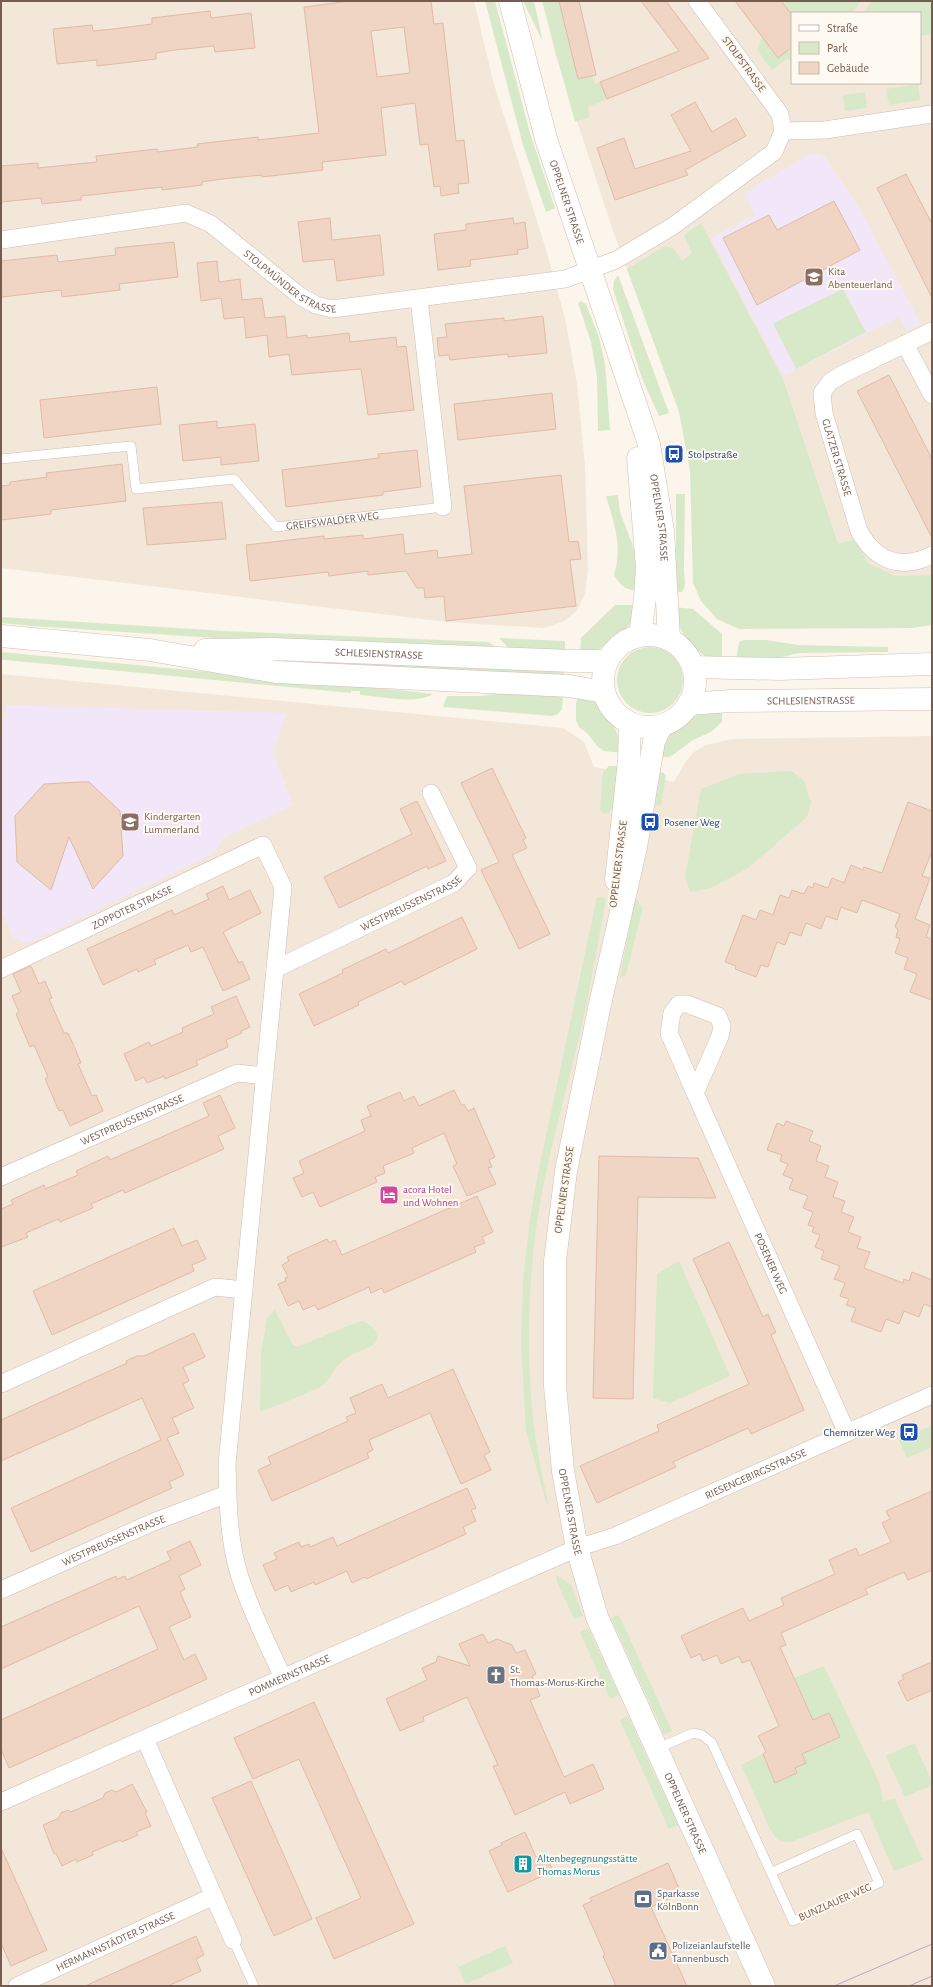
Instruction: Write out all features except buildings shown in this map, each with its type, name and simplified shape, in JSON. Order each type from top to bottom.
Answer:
[{"type":"street","name":"OPPELNER STRASSE","points":[[510,1],[547,142],[591,270],[633,401],[649,444],[659,502],[666,560],[668,638]]},
{"type":"street","name":"STOLPSTRASSE","points":[[697,1],[780,114],[783,131]]},
{"type":"street","points":[[591,270],[616,260],[673,226],[774,152],[783,131],[825,130],[932,114]]},
{"type":"street","name":"STOLPMÜNDER STRASSE","points":[[1,240],[186,213],[211,224],[300,296],[316,305],[332,309],[565,279],[591,270]]},
{"type":"street","name":"GREIFSWALDER WEG","points":[[419,299],[443,507]]},
{"type":"street","name":"GLATZER STRASSE","points":[[932,331],[830,382],[822,393],[824,413],[859,531],[866,544],[879,556],[896,562],[914,560],[932,555]]},
{"type":"street","points":[[905,344],[932,395]]},
{"type":"street","name":"OPPELNER STRASSE","points":[[633,401],[647,567],[646,598],[640,635]]},
{"type":"street","points":[[654,634],[668,638],[688,655],[694,667],[695,686],[689,704],[682,714],[661,726],[645,727],[630,723],[618,716],[609,705],[604,692],[602,682],[607,661],[615,649],[627,640],[640,635],[654,634]]},
{"type":"street","name":"SCHLESIENSTRASSE","points":[[1,636],[150,650],[276,672],[569,686],[604,692]]},
{"type":"street","name":"SCHLESIENSTRASSE","points":[[150,650],[274,649],[571,662],[607,661]]},
{"type":"street","points":[[694,667],[779,669],[932,664]]},
{"type":"street","name":"SCHLESIENSTRASSE","points":[[689,704],[730,701],[932,699]]},
{"type":"street","name":"OPPELNER STRASSE","points":[[600,1004],[619,858],[629,761],[630,723]]},
{"type":"street","name":"OPPELNER STRASSE","points":[[661,726],[654,740],[636,847],[600,1004],[571,1142],[554,1261],[555,1386],[563,1471],[578,1548],[597,1618],[760,1977]]},
{"type":"street","name":"WESTPREUSSENSTRASSE","points":[[275,969],[454,883],[468,868],[431,793]]},
{"type":"street","name":"ZOPPOTER STRASSE","points":[[1,970],[263,845],[283,888],[275,969]]},
{"type":"street","points":[[275,969],[227,1464],[227,1494],[231,1541],[238,1573],[251,1608],[283,1678]]},
{"type":"street","name":"POSENER WEG","points":[[695,1093],[722,1026],[718,1016],[688,1004],[679,1004],[672,1013],[669,1033],[695,1093],[847,1433]]},
{"type":"street","name":"WESTPREUSSENSTRASSE","points":[[1,1176],[236,1073],[265,1076]]},
{"type":"street","points":[[1,1384],[215,1287],[244,1290]]},
{"type":"street","name":"RIESENGEBIRGSSTRASSE","points":[[578,1548],[615,1536],[932,1395]]},
{"type":"street","name":"WESTPREUSSENSTRASSE","points":[[1,1590],[151,1523],[227,1494]]},
{"type":"street","name":"POMMERNSTRASSE","points":[[1,1802],[578,1548]]},
{"type":"street","points":[[145,1739],[233,1940]]},
{"type":"street","name":"HERMANNSTÄDTER STRASSE","points":[[17,1986],[214,1896]]},
{"type":"lane","name":"GREIFSWALDER WEG","points":[[1,459],[131,446],[136,489],[234,479],[276,527],[443,507]]},
{"type":"lane","name":"BUNZLAUER WEG","points":[[656,1749],[693,1733],[702,1735],[712,1743],[793,1921],[879,1883],[857,1834],[772,1872]]},
{"type":"lane","points":[[233,1940],[254,1986]]},
{"type":"shaded area","points":[[1,1],[474,1],[493,81],[544,243],[565,318],[577,384],[585,466],[588,571],[585,593],[577,611],[564,621],[544,628],[447,622],[1,568]]},
{"type":"shaded area","points":[[543,1],[932,1],[932,625],[695,464],[684,411],[647,323],[613,231],[556,57]]},
{"type":"shaded area","name":"Kita Abenteuerland","points":[[817,153],[825,157],[858,206],[921,324],[907,331],[899,317],[783,376],[711,238],[755,215],[744,194],[765,180],[811,154]]},
{"type":"shaded area","points":[[1,674],[563,728],[584,742],[594,767],[674,782],[686,761],[694,752],[706,745],[732,739],[932,736],[932,1986],[1,1986]]},
{"type":"shaded area","name":"Kindergarten Lummerland","points":[[6,705],[287,713],[273,751],[293,805],[223,838],[214,853],[27,944],[13,938],[1,911],[1,749]]},
{"type":"green space","points":[[485,1],[495,1],[530,133],[555,208],[546,212],[523,145]]},
{"type":"green space","points":[[523,1],[534,1],[543,42]]},
{"type":"green space","points":[[542,1],[559,1],[578,79],[592,76],[595,84],[600,82],[607,99],[588,107],[590,117],[575,122]]},
{"type":"green space","points":[[781,1],[861,1],[853,12],[791,12],[791,14]]},
{"type":"green space","points":[[872,1],[932,1],[932,34],[921,36],[921,12],[864,12]]},
{"type":"green space","points":[[762,37],[778,58],[791,48],[791,62],[788,58],[772,70],[757,50]]},
{"type":"green space","points":[[918,84],[920,100],[889,105],[886,89]]},
{"type":"green space","points":[[865,92],[867,108],[845,111],[843,95]]},
{"type":"green space","points":[[701,223],[783,379],[838,544],[855,539],[868,563],[895,576],[932,575],[932,625],[911,628],[739,629],[717,619],[701,601],[693,583],[690,471],[679,412],[627,269],[665,246],[674,249],[682,261],[692,253],[684,235]]},
{"type":"green space","points":[[618,275],[669,413],[659,416],[642,378],[613,289],[614,281]]},
{"type":"green space","points":[[843,289],[866,332],[796,369],[773,323]]},
{"type":"green space","points":[[581,301],[586,304],[599,337],[605,364],[610,430],[598,431],[597,377],[591,342],[578,303]]},
{"type":"green space","points":[[676,494],[685,494],[685,586],[682,592],[673,593],[676,549]]},
{"type":"green space","points":[[618,495],[620,512],[638,559],[639,591],[630,590],[624,587],[614,575],[617,565],[618,545],[606,496]]},
{"type":"green space","points":[[615,605],[638,605],[632,621],[626,629],[591,655],[580,656],[581,638]]},
{"type":"green space","points":[[674,607],[693,609],[722,634],[722,663],[713,660],[696,650],[689,642],[679,626]]},
{"type":"green space","points":[[1,617],[224,631],[489,642],[499,650],[231,639],[32,626],[1,623]]},
{"type":"green space","points":[[499,638],[565,641],[565,656],[512,652]]},
{"type":"green space","points":[[744,640],[766,640],[798,645],[888,647],[888,652],[798,653],[764,662],[736,662],[739,642]]},
{"type":"green space","points":[[650,647],[663,650],[673,657],[680,667],[683,680],[680,693],[673,703],[663,710],[650,713],[637,710],[627,703],[620,693],[617,680],[620,667],[627,657],[637,650]]},
{"type":"green space","points":[[1,652],[433,694],[417,699],[388,698],[360,695],[360,691],[351,691],[351,693],[1,660]]},
{"type":"green space","points":[[297,660],[564,669],[564,679],[297,663]]},
{"type":"green space","points":[[516,690],[563,693],[562,709],[558,714],[552,716],[443,707],[447,696],[482,696]]},
{"type":"green space","points":[[578,698],[592,699],[613,723],[622,753],[604,751],[597,746],[588,734],[579,727],[576,720],[576,703]]},
{"type":"green space","points":[[722,707],[722,722],[711,732],[693,740],[670,757],[657,757],[669,734],[702,711]]},
{"type":"green space","points":[[609,766],[621,766],[617,802],[608,813],[604,814],[600,810],[603,772]]},
{"type":"green space","points":[[655,770],[664,773],[666,776],[661,806],[650,804]]},
{"type":"green space","points":[[792,771],[804,781],[811,802],[807,817],[748,868],[711,888],[690,892],[685,877],[701,789],[739,774]]},
{"type":"green space","points":[[597,897],[606,898],[585,1013],[545,1179],[533,1256],[529,1311],[529,1366],[533,1421],[541,1470],[549,1506],[546,1502],[526,1431],[521,1340],[523,1282],[529,1226],[537,1178]]},
{"type":"green space","points":[[635,898],[642,907],[642,911],[626,975],[620,978]]},
{"type":"green space","points":[[679,1261],[730,1376],[670,1403],[653,1398],[657,1274]]},
{"type":"green space","points":[[275,1310],[292,1344],[297,1347],[362,1321],[370,1325],[376,1332],[377,1340],[370,1347],[353,1354],[344,1360],[337,1366],[324,1384],[320,1387],[260,1412],[261,1354],[267,1318]]},
{"type":"green space","points":[[932,1425],[932,1447],[907,1458],[899,1440]]},
{"type":"green space","points":[[556,1575],[571,1585],[583,1616],[574,1619],[558,1584]]},
{"type":"green space","points":[[619,1615],[672,1731],[664,1734],[611,1618]]},
{"type":"green space","points":[[588,1628],[619,1695],[610,1699],[580,1632]]},
{"type":"green space","points":[[824,1666],[879,1782],[883,1801],[895,1799],[923,1860],[894,1871],[868,1812],[791,1842],[778,1839],[770,1829],[741,1765],[763,1754],[775,1782],[795,1768],[806,1763],[802,1754],[840,1737],[829,1713],[813,1720],[794,1678]]},
{"type":"green space","points":[[628,1716],[657,1780],[680,1824],[669,1829],[620,1720]]},
{"type":"green space","points":[[914,1743],[932,1781],[932,1785],[905,1797],[886,1756]]},
{"type":"green space","points":[[505,1946],[513,1963],[466,1984],[458,1967]]},
{"type":"tram line","points":[[834,1986],[932,1944]]},
{"type":"tram line","points":[[909,1986],[932,1976]]},
{"type":"place","name":"Kita Abenteuerland","points":[[814,277]]},
{"type":"place","name":"Stolpstraße","points":[[674,454]]},
{"type":"place","name":"Kindergarten Lummerland","points":[[130,822]]},
{"type":"place","name":"Posener Weg","points":[[650,822]]},
{"type":"place","name":"acora Hotel und Wohnen","points":[[389,1195]]},
{"type":"place","name":"Chemnitzer Weg","points":[[909,1432]]},
{"type":"place","name":"St. Thomas-Morus-Kirche","points":[[496,1675]]},
{"type":"place","name":"Altenbegegnungsstätte Thomas Morus","points":[[523,1864]]},
{"type":"place","name":"Sparkasse KölnBonn","points":[[643,1899]]},
{"type":"place","name":"Polizeianlaufstelle Tannenbusch","points":[[658,1951]]}]
